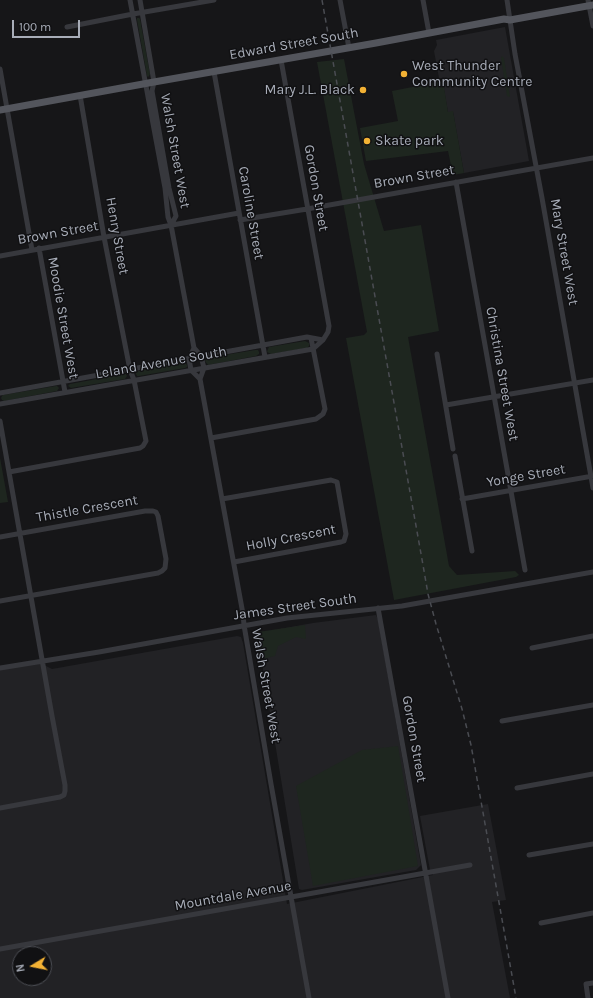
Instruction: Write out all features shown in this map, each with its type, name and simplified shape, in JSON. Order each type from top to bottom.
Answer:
[{"type":"main road","name":"Edward Street South","points":[[4,110],[504,19],[510,20],[590,4]]},
{"type":"street","name":"Walsh Street West","points":[[130,0],[165,188],[168,217],[171,225],[194,348]]},
{"type":"street","name":"Walsh Street West","points":[[140,0],[154,82],[152,91],[169,188],[176,216],[171,225]]},
{"type":"street","points":[[67,27],[142,12],[214,0]]},
{"type":"street","points":[[340,0],[349,48]]},
{"type":"street","points":[[423,0],[429,33]]},
{"type":"street","name":"Mary Street West","points":[[506,0],[593,488]]},
{"type":"street","points":[[590,4],[593,26]]},
{"type":"street","name":"Gordon Street","points":[[281,60],[328,320],[329,329],[322,340]]},
{"type":"street","name":"Moodie Street West","points":[[0,69],[4,110],[32,250]]},
{"type":"street","name":"Caroline Street","points":[[214,72],[265,358]]},
{"type":"street","name":"Henry Street","points":[[9,472],[140,448],[146,441],[134,380],[130,370],[104,237],[80,95]]},
{"type":"street","name":"Brown Street","points":[[240,220],[593,158]]},
{"type":"street","name":"Christina Street West","points":[[456,182],[524,570]]},
{"type":"street","name":"Brown Street","points":[[0,256],[239,213]]},
{"type":"street","name":"Moodie Street West","points":[[39,248],[64,392]]},
{"type":"street","name":"Leland Avenue South","points":[[0,393],[307,338],[322,340]]},
{"type":"street","points":[[211,438],[316,419],[324,413],[325,409],[311,338]]},
{"type":"street","points":[[313,349],[322,340]]},
{"type":"street","points":[[194,348],[202,356],[204,368],[200,379],[191,370],[189,358],[194,348]]},
{"type":"street","name":"Leland Avenue South","points":[[0,404],[313,349]]},
{"type":"street","points":[[437,354],[453,450]]},
{"type":"street","name":"Walsh Street West","points":[[200,379],[234,562],[309,998]]},
{"type":"street","points":[[446,405],[593,380]]},
{"type":"street","points":[[0,421],[65,786],[64,795],[60,797],[0,808]]},
{"type":"street","points":[[455,456],[472,550]]},
{"type":"street","name":"Yonge Street","points":[[462,500],[592,477]]},
{"type":"street","name":"Holly Crescent","points":[[222,499],[331,480],[337,482],[346,534],[344,541],[234,562]]},
{"type":"street","name":"Thistle Crescent","points":[[20,534],[145,511],[153,511],[156,512],[158,516],[166,560],[165,568],[162,571],[30,596]]},
{"type":"street","points":[[0,537],[20,534]]},
{"type":"street","name":"James Street South","points":[[0,668],[244,625],[309,615],[435,601],[593,572]]},
{"type":"street","points":[[0,601],[30,596]]},
{"type":"street","name":"Gordon Street","points":[[378,608],[448,998]]},
{"type":"street","points":[[532,648],[593,636]]},
{"type":"street","points":[[502,721],[593,705]]},
{"type":"street","points":[[517,788],[593,774]]},
{"type":"street","points":[[529,855],[593,844]]},
{"type":"street","name":"Mountdale Avenue","points":[[0,949],[470,865]]},
{"type":"street","points":[[541,923],[593,913]]},
{"type":"street","points":[[588,998],[586,984],[593,983]]},
{"type":"shaded area","points":[[137,18],[140,19],[150,74],[148,77],[147,76]]},
{"type":"shaded area","points":[[505,27],[529,161],[464,173],[453,112],[448,112],[442,78],[439,78],[434,51],[437,45],[436,40]]},
{"type":"shaded area","points":[[502,56],[504,58],[510,97],[507,96],[501,59]]},
{"type":"shaded area","points":[[344,59],[364,164],[384,231],[421,225],[439,331],[408,337],[449,566],[457,575],[515,571],[519,575],[516,577],[394,600],[346,338],[364,335],[367,332],[317,62]]},
{"type":"shaded area","points":[[443,81],[448,112],[453,111],[464,173],[453,175],[448,151],[366,161],[360,128],[398,121],[392,91]]},
{"type":"shaded area","points":[[305,341],[309,343],[307,348],[271,354],[267,352],[269,347]]},
{"type":"shaded area","points":[[258,350],[259,352],[256,356],[208,365],[205,361],[207,358]]},
{"type":"shaded area","points":[[184,362],[187,365],[185,368],[139,376],[136,374],[136,372],[139,371]]},
{"type":"shaded area","points":[[124,374],[127,376],[125,379],[71,388],[68,386],[70,384]]},
{"type":"shaded area","points":[[57,386],[59,388],[57,391],[4,401],[1,398],[3,395]]},
{"type":"shaded area","points":[[0,458],[8,502],[0,503]]},
{"type":"shaded area","points":[[376,615],[378,619],[421,865],[416,870],[302,890],[299,889],[257,633],[313,623]]},
{"type":"shaded area","points":[[305,625],[306,639],[296,637],[278,646],[275,656],[262,659],[258,632]]},
{"type":"shaded area","points":[[237,636],[241,637],[287,904],[433,875],[432,870],[430,870],[420,816],[488,804],[506,900],[492,902],[510,998],[0,998],[0,667],[36,661],[52,669]]},
{"type":"shaded area","points":[[398,746],[418,866],[313,886],[296,786],[362,750]]},
{"type":"railway","points":[[322,0],[428,594],[462,709],[471,745],[516,998]]},
{"type":"place","name":"West Thunder Community Centre","points":[[404,74]]},
{"type":"place","name":"Mary J.L. Black","points":[[363,90]]},
{"type":"place","name":"Skate park","points":[[367,141]]}]
